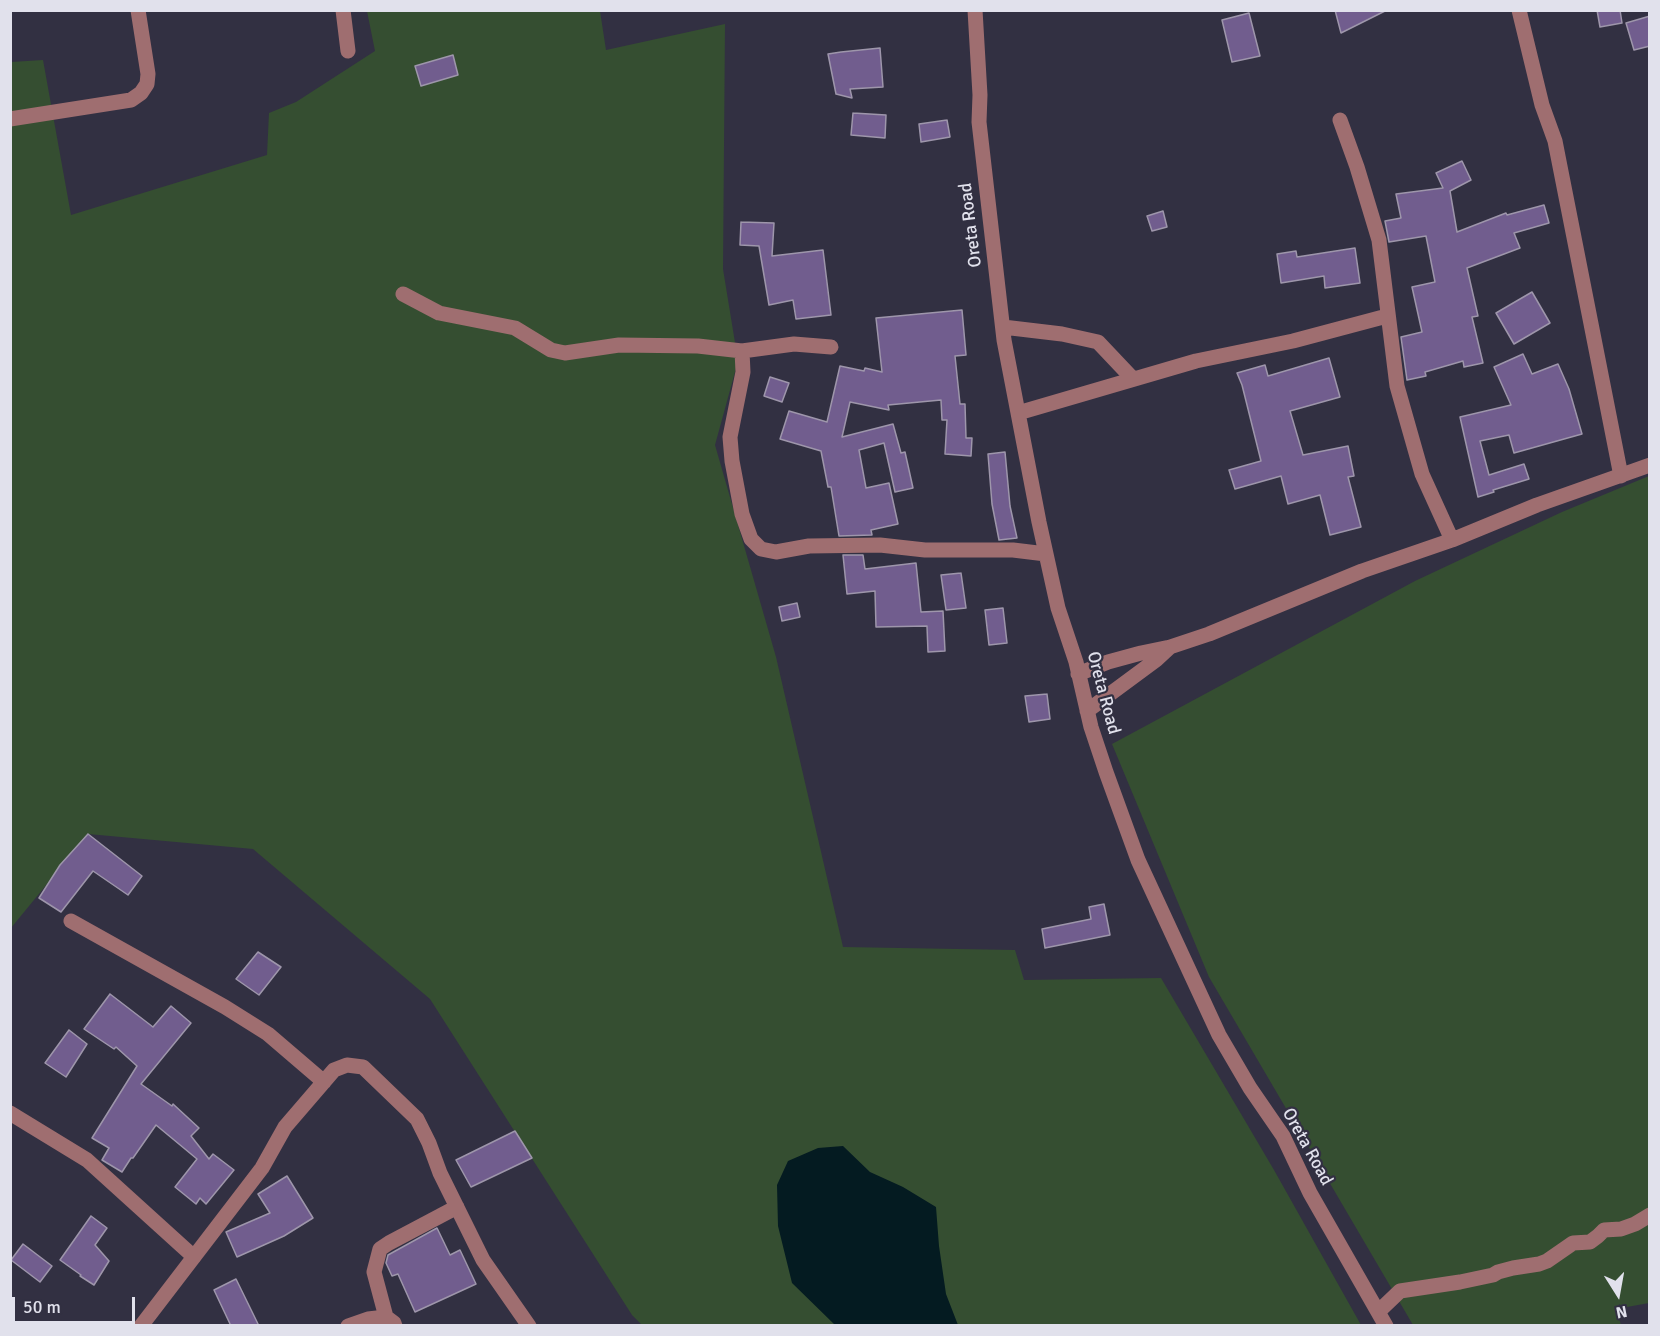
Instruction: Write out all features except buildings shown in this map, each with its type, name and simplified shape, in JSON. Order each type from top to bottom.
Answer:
[{"type":"street","points":[[10,119],[131,100],[141,93],[147,84],[148,74],[138,10]]},
{"type":"street","points":[[343,10],[348,51]]},
{"type":"street","name":"Oreta Road","points":[[975,10],[980,94],[979,122],[1002,327],[1046,554],[1058,608],[1076,662],[1087,711],[1138,860],[1219,1035],[1250,1088],[1283,1136],[1310,1193],[1382,1319]]},
{"type":"street","points":[[1519,10],[1542,105],[1555,141],[1621,476]]},
{"type":"street","points":[[1340,120],[1379,240],[1397,386],[1422,474],[1452,540]]},
{"type":"street","points":[[403,294],[438,313],[515,328],[551,350],[565,353],[619,345],[698,346],[742,351],[794,344],[831,347]]},
{"type":"street","points":[[1018,413],[1196,361],[1293,342],[1387,316]]},
{"type":"street","points":[[1002,327],[1062,334],[1098,342],[1133,379]]},
{"type":"street","points":[[742,351],[743,372],[730,437],[732,461],[742,514],[751,539],[761,549],[776,552],[809,546],[880,544],[925,550],[1013,550],[1046,554]]},
{"type":"street","points":[[1078,674],[1108,662],[1170,647],[1256,615],[1362,571],[1452,540],[1537,505],[1650,465]]},
{"type":"street","points":[[1087,711],[1170,647]]},
{"type":"street","points":[[71,921],[225,1007],[268,1034],[324,1082]]},
{"type":"street","points":[[141,1326],[262,1168],[285,1128],[334,1070],[347,1065],[363,1067],[417,1119],[440,1173],[483,1260],[529,1326]]},
{"type":"street","points":[[10,1113],[87,1160],[194,1257]]},
{"type":"street","points":[[348,1326],[368,1319],[391,1321],[374,1272],[380,1249],[457,1207]]},
{"type":"street","points":[[1382,1319],[1400,1291],[1460,1282],[1494,1275],[1513,1268],[1539,1264],[1573,1243],[1590,1242],[1604,1230],[1621,1230],[1650,1215]]},
{"type":"green space","points":[[367,11],[600,11],[606,50],[725,24],[723,269],[738,361],[715,445],[776,657],[843,947],[1015,950],[1024,980],[1161,978],[1274,1170],[1361,1325],[642,1325],[632,1315],[430,999],[253,849],[88,834],[11,928],[11,62],[43,60],[71,215],[267,155],[269,113],[296,102],[375,51]]},
{"type":"green space","points":[[1649,476],[1649,1303],[1616,1309],[1621,1325],[1413,1325],[1209,977],[1112,744],[1415,581],[1562,512]]},
{"type":"water","points":[[843,1146],[870,1172],[903,1187],[936,1207],[946,1294],[958,1325],[835,1325],[792,1283],[778,1226],[777,1185],[788,1161],[818,1148]]}]
